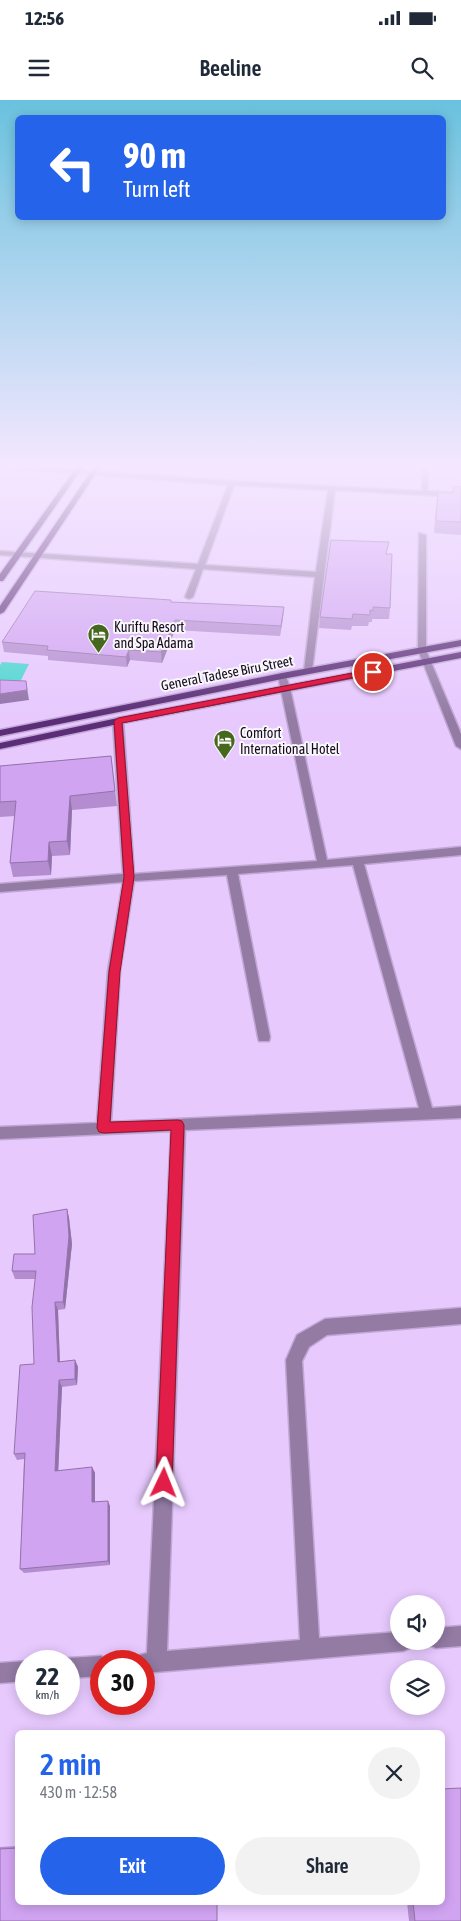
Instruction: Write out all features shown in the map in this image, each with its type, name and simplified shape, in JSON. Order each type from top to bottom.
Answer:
[{"type":"main road","points":[[0,579],[21,549]]},
{"type":"main road","points":[[0,612],[43,549]]},
{"type":"main road","name":"General Tadese Biru Street","points":[[0,733],[282,676],[461,643]]},
{"type":"main road","name":"General Tadese Biru Street","points":[[0,746],[118,721],[461,655]]},
{"type":"street","points":[[189,597],[207,549]]},
{"type":"street","points":[[308,671],[323,549]]},
{"type":"street","points":[[422,549],[422,650],[425,662],[461,746]]},
{"type":"street","points":[[0,553],[319,575]]},
{"type":"street","points":[[282,676],[323,865]]},
{"type":"street","points":[[104,1128],[114,972],[129,877],[118,721]]},
{"type":"street","points":[[0,888],[129,877],[323,865],[461,851]]},
{"type":"street","points":[[358,862],[427,1114]]},
{"type":"street","points":[[232,872],[264,1037]]},
{"type":"street","points":[[0,1133],[461,1112]]},
{"type":"street","points":[[152,1650],[178,1125]]},
{"type":"street","points":[[310,1649],[294,1360],[304,1341],[325,1327],[461,1316]]},
{"type":"street","points":[[445,1637],[461,1636]]},
{"type":"street","points":[[155,1662],[390,1642]]},
{"type":"street","points":[[0,1673],[15,1672]]},
{"type":"shaded area","points":[[2,662],[29,664],[16,690],[0,689],[0,665]]},
{"type":"building","points":[[330,549],[387,549],[386,554],[392,554],[390,608],[373,607],[373,611],[370,610],[370,615],[353,614],[352,619],[320,617]]},
{"type":"building","points":[[35,591],[171,600],[171,602],[284,607],[281,626],[175,620],[161,652],[129,650],[126,657],[47,650],[48,646],[2,642]]},
{"type":"building","points":[[0,680],[26,681],[27,690],[0,694]]},
{"type":"building","points":[[111,756],[115,791],[70,796],[67,841],[49,842],[48,861],[10,863],[16,801],[0,802],[0,766]]},
{"type":"building","points":[[67,1209],[69,1236],[63,1302],[55,1302],[58,1362],[75,1360],[75,1379],[59,1380],[55,1471],[92,1467],[92,1502],[108,1501],[108,1561],[20,1569],[25,1453],[14,1454],[20,1365],[34,1364],[32,1307],[36,1271],[12,1271],[14,1254],[35,1254],[33,1215]]},
{"type":"building","points":[[461,1788],[461,1921],[415,1921],[413,1905],[445,1905],[445,1789]]},
{"type":"building","points":[[15,1848],[15,1905],[217,1905],[217,1921],[0,1921],[0,1849]]},
{"type":"place","name":"Kuriftu Resort and Spa Adama","points":[[98,654]]},
{"type":"place","name":"Comfort International Hotel","points":[[224,760]]},
{"type":"route","points":[[164,1483],[178,1125],[104,1128],[114,972],[129,877],[118,721],[373,672]]}]
